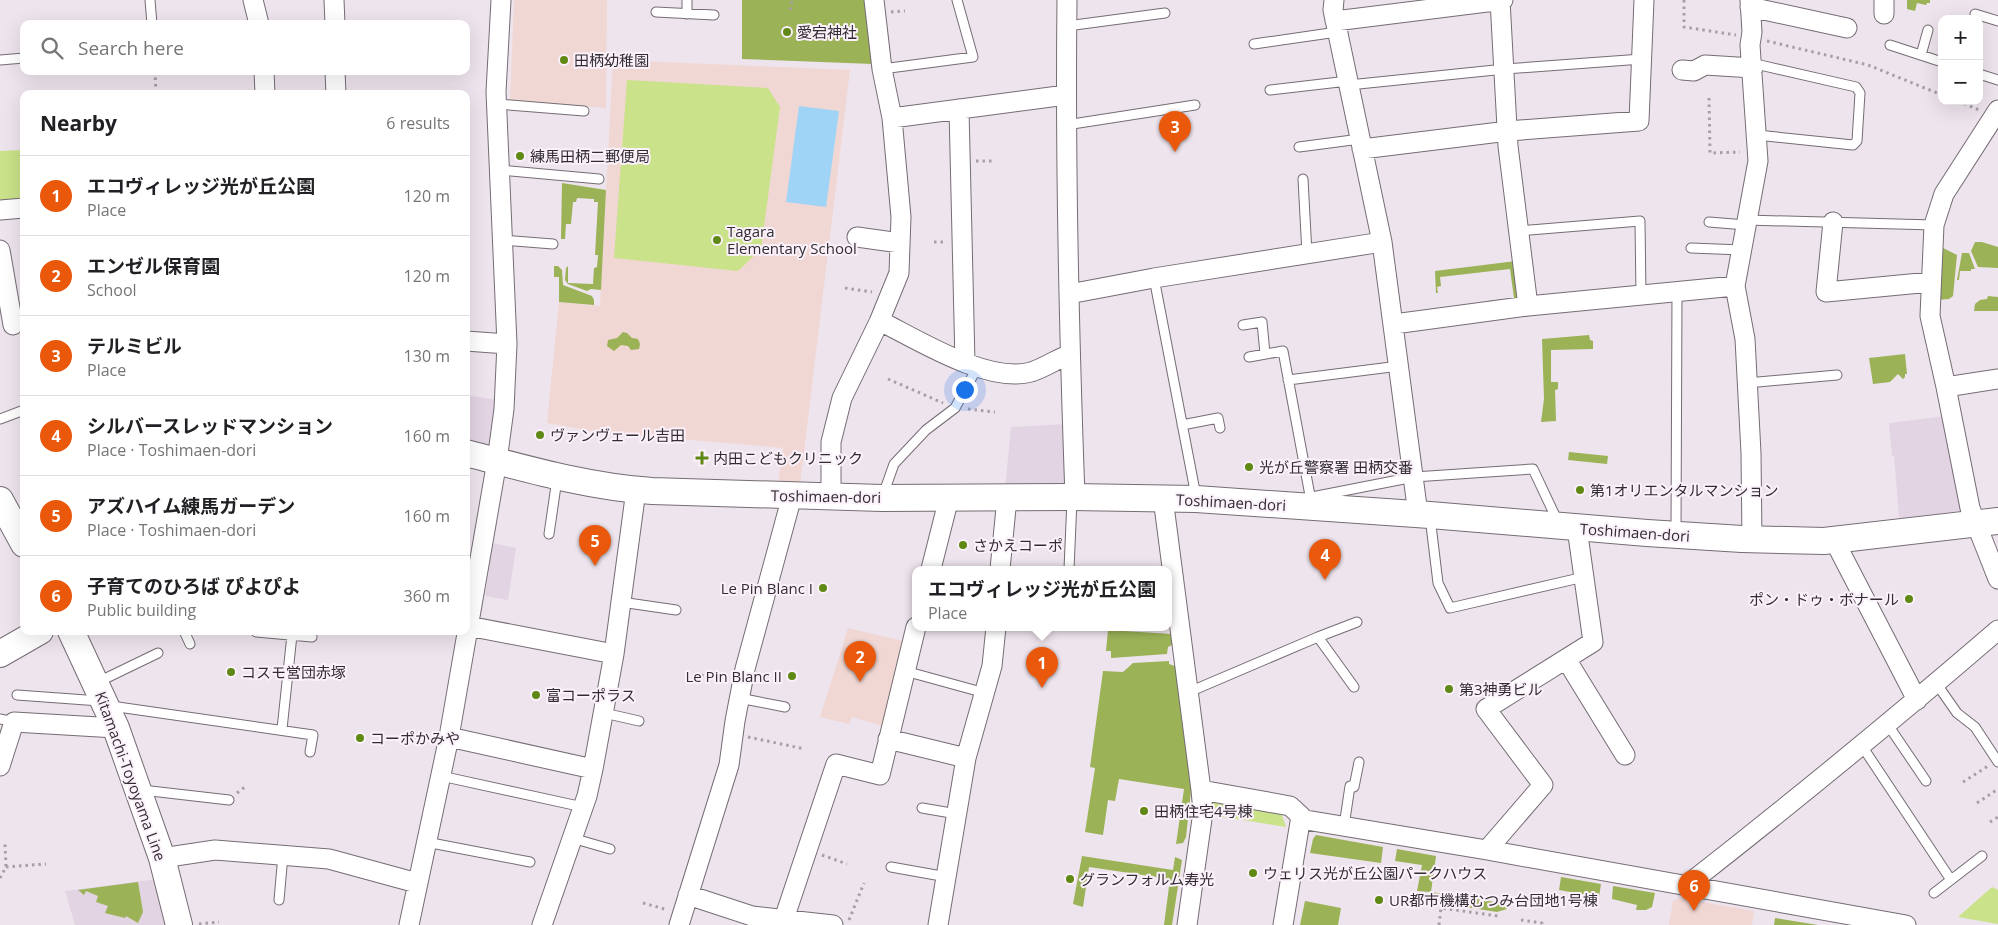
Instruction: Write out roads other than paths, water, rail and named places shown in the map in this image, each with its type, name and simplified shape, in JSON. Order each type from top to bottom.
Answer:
[{"type":"street","points":[[253,0],[258,20]]},
{"type":"street","points":[[334,0],[335,20]]},
{"type":"street","points":[[470,615],[497,461],[504,408],[507,344],[497,104],[501,0]]},
{"type":"street","points":[[831,497],[831,442],[842,398],[880,321],[900,273],[901,217],[892,118],[882,69],[874,0]]},
{"type":"street","points":[[1067,0],[1066,125],[1074,497]]},
{"type":"street","points":[[1334,0],[1333,10],[1336,27],[1382,242],[1414,477],[1424,515]]},
{"type":"street","points":[[1336,27],[1501,0],[1508,146],[1528,306]]},
{"type":"street","points":[[1361,144],[1640,121],[1644,0]]},
{"type":"street","points":[[1752,540],[1745,339],[1735,286],[1747,223],[1758,144],[1752,67],[1750,4],[1846,28]]},
{"type":"street","points":[[1682,70],[1694,71],[1705,65],[1752,67]]},
{"type":"street","points":[[264,75],[265,90]]},
{"type":"street","points":[[335,75],[336,90]]},
{"type":"street","points":[[892,118],[1066,95]]},
{"type":"street","points":[[959,109],[971,365]]},
{"type":"street","points":[[1996,113],[1948,186],[1934,225],[1931,325],[1946,387],[1970,508],[1986,523],[1998,579]]},
{"type":"street","points":[[0,210],[20,208]]},
{"type":"street","points":[[1833,222],[1826,292],[1931,282]]},
{"type":"street","points":[[857,237],[900,243]]},
{"type":"street","points":[[1069,294],[1154,278],[1382,242]]},
{"type":"street","points":[[0,250],[12,326]]},
{"type":"street","points":[[1394,324],[1528,306],[1735,286]]},
{"type":"street","points":[[880,321],[971,365],[1006,374],[1030,372],[1070,354]]},
{"type":"street","points":[[470,341],[507,344]]},
{"type":"street","points":[[1946,387],[1998,379]]},
{"type":"street","name":"Toshimaen-dori","points":[[470,454],[558,477],[636,490],[882,498],[1074,497],[1311,502],[1424,515],[1568,528],[1752,540],[1834,540],[1986,523]]},
{"type":"street","points":[[542,925],[583,807],[594,768],[622,602],[636,490]]},
{"type":"street","points":[[681,920],[729,765],[741,690],[755,630],[792,496]]},
{"type":"street","points":[[932,566],[949,498]]},
{"type":"street","points":[[1000,566],[1007,498]]},
{"type":"street","points":[[1162,498],[1171,566]]},
{"type":"street","points":[[2,507],[20,537]]},
{"type":"street","points":[[1487,850],[1543,785],[1486,709],[1593,642],[1584,577],[1568,528]]},
{"type":"street","points":[[1834,540],[1917,700]]},
{"type":"street","points":[[1172,570],[1203,812],[1187,925]]},
{"type":"street","points":[[470,626],[614,654]]},
{"type":"street","points":[[1686,886],[1774,818],[1888,725],[1998,630]]},
{"type":"street","points":[[784,919],[836,764],[880,775],[915,631]]},
{"type":"street","points":[[938,925],[966,758],[992,666],[996,631]]},
{"type":"street","points":[[0,654],[33,635]]},
{"type":"street","name":"Kitamachi-Toyoyama Line","points":[[73,635],[106,704],[138,790],[162,858],[178,925]]},
{"type":"street","points":[[409,925],[449,737],[466,635]]},
{"type":"street","points":[[1566,659],[1625,755]]},
{"type":"street","points":[[0,766],[7,721],[106,704]]},
{"type":"street","points":[[449,737],[594,768]]},
{"type":"street","points":[[888,739],[966,758]]},
{"type":"street","points":[[1201,790],[1290,806],[1301,816],[1283,925]]},
{"type":"street","points":[[1300,819],[1487,850],[1906,925]]},
{"type":"street","points":[[162,858],[215,850],[328,859],[418,883]]},
{"type":"street","points":[[688,895],[752,916],[833,925]]},
{"type":"lane","points":[[150,0],[152,20]]},
{"type":"lane","points":[[687,0],[687,14]]},
{"type":"lane","points":[[882,69],[973,57],[957,0]]},
{"type":"lane","points":[[656,12],[714,15]]},
{"type":"lane","points":[[1067,26],[1165,13]]},
{"type":"lane","points":[[1976,14],[1998,21]]},
{"type":"lane","points":[[1254,44],[1336,27]]},
{"type":"lane","points":[[1921,55],[1928,30]]},
{"type":"lane","points":[[1890,45],[1938,61]]},
{"type":"lane","points":[[0,60],[20,58]]},
{"type":"lane","points":[[1270,90],[1642,59]]},
{"type":"lane","points":[[1752,67],[1760,65],[1856,87],[1860,92],[1857,141],[1853,145],[1758,144]]},
{"type":"lane","points":[[1983,75],[1998,80]]},
{"type":"lane","points":[[497,104],[584,111]]},
{"type":"lane","points":[[1066,125],[1195,105]]},
{"type":"lane","points":[[1299,147],[1361,144]]},
{"type":"lane","points":[[500,170],[600,179]]},
{"type":"lane","points":[[1303,179],[1307,254]]},
{"type":"lane","points":[[1519,231],[1640,221],[1641,296]]},
{"type":"lane","points":[[1709,222],[1833,222],[1934,225]]},
{"type":"lane","points":[[502,240],[553,244]]},
{"type":"lane","points":[[1691,248],[1742,250]]},
{"type":"lane","points":[[1154,278],[1196,499]]},
{"type":"lane","points":[[1676,534],[1677,292]]},
{"type":"lane","points":[[1243,325],[1262,322],[1265,354]]},
{"type":"lane","points":[[1249,357],[1283,351],[1311,502],[1414,477],[1533,469],[1568,528]]},
{"type":"lane","points":[[882,498],[894,464],[926,430],[955,408],[971,365]]},
{"type":"lane","points":[[1288,380],[1399,366]]},
{"type":"lane","points":[[1747,383],[1837,375]]},
{"type":"lane","points":[[0,419],[20,412]]},
{"type":"lane","points":[[1182,425],[1218,418],[1220,428]]},
{"type":"lane","points":[[548,534],[558,477]]},
{"type":"lane","points":[[1069,566],[1074,497]]},
{"type":"lane","points":[[1424,515],[1438,583],[1450,608],[1584,577]]},
{"type":"lane","points":[[622,602],[676,610]]},
{"type":"lane","points":[[1189,692],[1357,622]]},
{"type":"lane","points":[[187,635],[190,644]]},
{"type":"lane","points":[[282,729],[292,635],[312,637]]},
{"type":"lane","points":[[1318,638],[1354,687]]},
{"type":"lane","points":[[106,704],[158,653]]},
{"type":"lane","points":[[905,671],[984,693]]},
{"type":"lane","points":[[1936,683],[1957,712],[1975,727],[1997,761]]},
{"type":"lane","points":[[741,690],[785,707]]},
{"type":"lane","points":[[17,695],[106,704],[313,735],[310,752]]},
{"type":"lane","points":[[604,713],[639,721]]},
{"type":"lane","points":[[1888,725],[1926,781]]},
{"type":"lane","points":[[1862,746],[1951,880]]},
{"type":"lane","points":[[1344,826],[1350,786],[1354,787],[1359,762]]},
{"type":"lane","points":[[441,776],[583,807]]},
{"type":"lane","points":[[138,790],[229,800]]},
{"type":"lane","points":[[922,808],[957,814]]},
{"type":"lane","points":[[572,838],[610,848]]},
{"type":"lane","points":[[426,842],[530,862]]},
{"type":"lane","points":[[279,900],[283,856]]},
{"type":"lane","points":[[1934,893],[1982,856]]},
{"type":"lane","points":[[892,867],[947,877]]},
{"type":"water","points":[[799,106],[839,111],[826,207],[786,202]]},
{"type":"place","name":"愛宕神社","points":[[787,32]]},
{"type":"place","name":"田柄幼稚園","points":[[564,60]]},
{"type":"place","name":"テルミビル","points":[[1175,152]]},
{"type":"place","name":"練馬田柄二郵便局","points":[[520,156]]},
{"type":"place","name":"Tagara Elementary School","points":[[717,240]]},
{"type":"place","name":"ヴァンヴェール吉田","points":[[540,435]]},
{"type":"place","name":"内田こどもクリニック","points":[[702,458]]},
{"type":"place","name":"光が丘警察署 田柄交番","points":[[1249,467]]},
{"type":"place","name":"第1オリエンタルマンション","points":[[1580,490]]},
{"type":"place","name":"さかえコーポ","points":[[963,545]]},
{"type":"place","name":"アズハイム練馬ガーデン","points":[[595,566]]},
{"type":"place","name":"シルバースレッドマンション","points":[[1325,580]]},
{"type":"place","name":"Le Pin Blanc I","points":[[823,588]]},
{"type":"place","name":"ポン・ドゥ・ボナール","points":[[1909,599]]},
{"type":"place","name":"コスモ営団赤塚","points":[[231,672]]},
{"type":"place","name":"Le Pin Blanc II","points":[[792,676]]},
{"type":"place","name":"エンゼル保育園","points":[[860,682]]},
{"type":"place","name":"エコヴィレッジ光が丘公園","points":[[1042,688]]},
{"type":"place","name":"第3神勇ビル","points":[[1449,689]]},
{"type":"place","name":"富コーポラス","points":[[536,695]]},
{"type":"place","name":"コーポかみや","points":[[360,738]]},
{"type":"place","name":"田柄住宅4号棟","points":[[1144,811]]},
{"type":"place","name":"ウェリス光が丘公園パークハウス","points":[[1253,873]]},
{"type":"place","name":"グランフォルム寿光","points":[[1070,879]]},
{"type":"place","name":"UR都市機構むつみ台団地1号棟","points":[[1379,900]]},
{"type":"place","name":"子育てのひろば ぴよぴよ","points":[[1694,911]]}]
